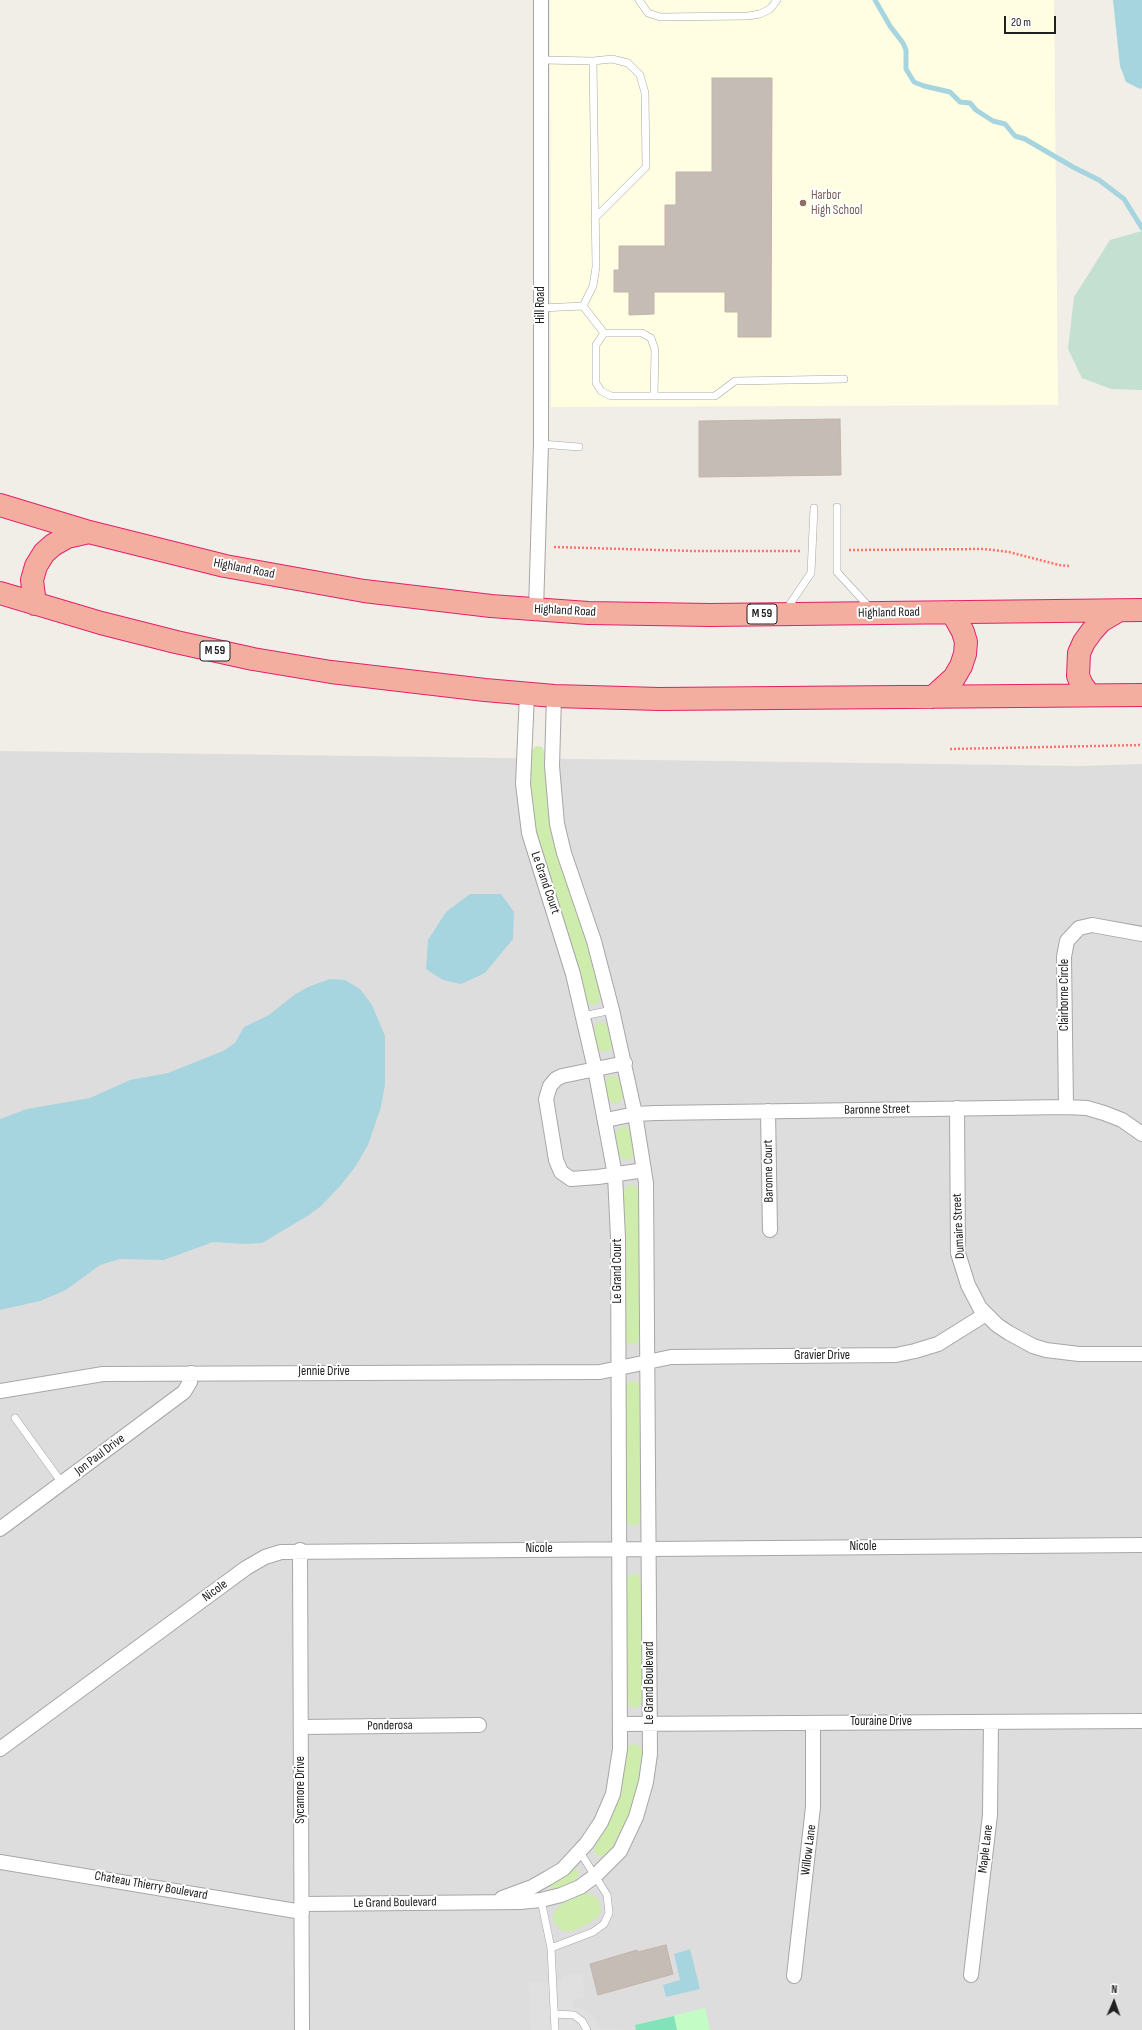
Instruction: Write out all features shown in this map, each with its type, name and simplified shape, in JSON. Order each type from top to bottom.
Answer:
[{"type":"highway","name":"Highland Road","points":[[0,505],[89,532],[224,566],[349,588],[435,601],[536,610],[649,614],[1142,610]]},
{"type":"highway","points":[[35,604],[32,580],[36,566],[44,553],[53,545],[67,537],[89,532]]},
{"type":"highway","name":"M 59","points":[[0,593],[35,604],[176,642],[253,659],[331,672],[436,685],[527,694],[658,699],[1142,695]]},
{"type":"highway","points":[[1089,695],[1078,676],[1079,653],[1084,642],[1101,621],[1118,610]]},
{"type":"highway","points":[[933,697],[954,678],[961,666],[965,654],[966,642],[963,632],[952,612]]},
{"type":"street","name":"Hill Road","points":[[536,610],[541,444],[541,0]]},
{"type":"street","name":"Le Grand Court","points":[[527,694],[523,784],[528,825],[538,865],[566,948],[583,1016],[606,1120],[615,1175],[618,1238],[618,1368]]},
{"type":"street","points":[[554,696],[552,766],[556,824],[564,853],[594,940],[612,1010],[625,1063],[644,1170],[647,1221],[648,1362]]},
{"type":"street","name":"Clairborne Circle","points":[[1066,1107],[1064,957],[1068,941],[1079,928],[1092,925],[1142,934]]},
{"type":"street","points":[[625,1063],[562,1076],[552,1082],[546,1099],[556,1160],[561,1172],[571,1179],[615,1175],[644,1170]]},
{"type":"street","name":"Baronne Street","points":[[606,1120],[635,1114],[1066,1107],[1087,1108],[1104,1113],[1122,1120],[1142,1134]]},
{"type":"street","name":"Dumaire Street","points":[[957,1108],[958,1253],[968,1285],[986,1314],[1008,1334],[1033,1346],[1046,1350],[1079,1354],[1142,1354]]},
{"type":"street","name":"Baronne Court","points":[[768,1111],[770,1230]]},
{"type":"street","name":"Gravier Drive","points":[[648,1362],[670,1357],[902,1354],[938,1344],[986,1314]]},
{"type":"street","name":"Jennie Drive","points":[[0,1391],[89,1375],[190,1373],[600,1372],[648,1362]]},
{"type":"street","name":"Le Grand Boulevard","points":[[302,1908],[488,1901],[520,1902],[541,1900],[560,1895],[580,1887],[595,1876],[620,1851],[639,1811],[648,1770],[650,1724],[648,1362]]},
{"type":"street","name":"Le Grand Boulevard","points":[[488,1901],[511,1895],[548,1878],[562,1868],[580,1852],[601,1822],[613,1794],[620,1749],[618,1368]]},
{"type":"street","name":"Jon Paul Drive","points":[[0,1529],[184,1392],[190,1382],[190,1373]]},
{"type":"street","name":"Nicole","points":[[0,1748],[254,1562],[275,1553],[300,1550],[1142,1545]]},
{"type":"street","name":"Sycamore Drive","points":[[300,1550],[302,2030]]},
{"type":"street","name":"Touraine Drive","points":[[620,1724],[1142,1721]]},
{"type":"street","name":"Maple Lane","points":[[971,1975],[990,1815],[991,1722]]},
{"type":"street","name":"Willow Lane","points":[[794,1976],[813,1807],[813,1723]]},
{"type":"street","name":"Ponderosa","points":[[301,1727],[479,1726]]},
{"type":"street","name":"Chateau Thierry Boulevard","points":[[0,1862],[302,1908]]},
{"type":"lane","points":[[639,0],[648,13],[660,17],[668,17],[748,16],[760,14],[770,9],[777,0]]},
{"type":"lane","points":[[542,60],[593,61],[612,59],[628,63],[640,76],[645,93],[646,167],[595,218]]},
{"type":"lane","points":[[583,306],[593,286],[596,267],[593,61]]},
{"type":"lane","points":[[541,308],[583,306]]},
{"type":"lane","points":[[583,306],[604,333]]},
{"type":"lane","points":[[604,333],[596,345],[596,383],[601,391],[610,396],[715,396],[735,381],[844,380]]},
{"type":"lane","points":[[604,333],[642,333],[650,338],[655,350],[654,396]]},
{"type":"lane","points":[[541,444],[579,447]]},
{"type":"lane","points":[[837,507],[837,572],[875,613]]},
{"type":"lane","points":[[782,614],[811,573],[814,508]]},
{"type":"lane","points":[[583,1016],[612,1010]]},
{"type":"lane","points":[[15,1418],[62,1483]]},
{"type":"lane","points":[[551,1948],[592,1932],[607,1920],[610,1914],[609,1901],[580,1852]]},
{"type":"lane","points":[[541,1900],[551,1948],[555,2030]]},
{"type":"lane","points":[[554,2014],[574,2015],[582,2021],[587,2030]]},
{"type":"path","points":[[563,547],[693,551],[798,550]]},
{"type":"path","points":[[848,550],[984,550],[1008,552],[1059,565],[1069,566]]},
{"type":"path","points":[[950,749],[1142,745]]},
{"type":"shaded area","name":"Harbor High School","points":[[550,0],[1054,0],[1058,405],[551,407]]},
{"type":"shaded area","points":[[1142,231],[1142,390],[1111,389],[1082,378],[1068,349],[1074,297],[1110,240]]},
{"type":"shaded area","points":[[0,751],[1080,766],[1142,764],[1142,2030],[0,2030]]},
{"type":"shaded area","points":[[582,1974],[585,1997],[573,2001],[573,2007],[584,2009],[594,2017],[599,2028],[625,2030],[530,2030],[529,1982],[563,1981],[563,1975]]},
{"type":"green space","points":[[536,746],[542,747],[545,753],[546,798],[554,845],[585,938],[601,995],[600,1001],[595,1005],[591,1005],[586,1001],[570,937],[538,841],[531,787],[530,753]]},
{"type":"green space","points":[[599,1022],[605,1023],[609,1028],[613,1043],[608,1052],[601,1051],[597,1046],[594,1030],[596,1024]]},
{"type":"green space","points":[[610,1076],[617,1077],[620,1082],[623,1098],[618,1103],[611,1102],[608,1097],[605,1081]]},
{"type":"green space","points":[[624,1126],[630,1130],[635,1152],[632,1158],[626,1160],[620,1157],[616,1135],[618,1129]]},
{"type":"green space","points":[[630,1184],[638,1188],[639,1216],[640,1337],[639,1341],[634,1345],[627,1343],[625,1337],[623,1191]]},
{"type":"green space","points":[[628,1382],[638,1382],[641,1388],[642,1518],[641,1522],[635,1526],[628,1524],[626,1518],[625,1388]]},
{"type":"green space","points":[[629,1575],[639,1575],[642,1582],[642,1701],[639,1707],[636,1708],[629,1706],[627,1700],[626,1581]]},
{"type":"green space","points":[[633,1744],[640,1746],[643,1752],[637,1790],[631,1811],[609,1853],[606,1856],[600,1857],[594,1852],[595,1846],[610,1819],[620,1796],[627,1751],[630,1745]]},
{"type":"green space","points":[[576,1869],[579,1872],[577,1879],[557,1889],[551,1890],[550,1887],[552,1884],[571,1870]]},
{"type":"green space","points":[[586,1893],[596,1897],[599,1901],[601,1911],[599,1916],[573,1931],[563,1931],[553,1920],[555,1910],[563,1903]]},
{"type":"green space","points":[[705,2008],[710,2030],[636,2030],[635,2025]]},
{"type":"green space","points":[[674,2016],[677,2030],[636,2030],[635,2025]]},
{"type":"water","points":[[1113,0],[1142,0],[1142,88],[1140,89],[1126,82],[1120,66]]},
{"type":"water","points":[[470,894],[501,894],[514,912],[513,939],[485,973],[461,984],[443,980],[426,969],[428,940],[446,912]]},
{"type":"water","points":[[330,979],[345,980],[360,989],[372,1005],[385,1036],[385,1085],[381,1107],[368,1145],[355,1167],[341,1185],[320,1207],[262,1243],[245,1244],[213,1242],[164,1260],[120,1259],[100,1265],[66,1290],[40,1301],[0,1310],[0,1119],[27,1109],[90,1098],[130,1080],[168,1073],[223,1051],[235,1043],[244,1027],[269,1015],[294,995],[308,987]]},
{"type":"water","points":[[690,1949],[700,1989],[666,1997],[663,1985],[680,1980],[674,1954]]},
{"type":"building","points":[[712,78],[772,78],[771,337],[738,337],[738,312],[725,312],[725,292],[654,292],[654,314],[629,315],[629,292],[614,292],[614,270],[619,270],[619,246],[665,246],[665,205],[676,205],[676,172],[712,172]]},
{"type":"building","points":[[840,419],[841,475],[699,477],[699,421]]},
{"type":"building","points":[[666,1945],[673,1974],[598,1995],[590,1964],[637,1950],[638,1952]]},
{"type":"waterway","points":[[875,0],[890,26],[903,43],[906,50],[906,69],[914,82],[950,92],[960,102],[970,103],[976,110],[993,121],[1005,124],[1015,136],[1025,139],[1073,167],[1099,180],[1124,199],[1142,228]]},
{"type":"place","name":"Harbor High School","points":[[803,203]]}]
